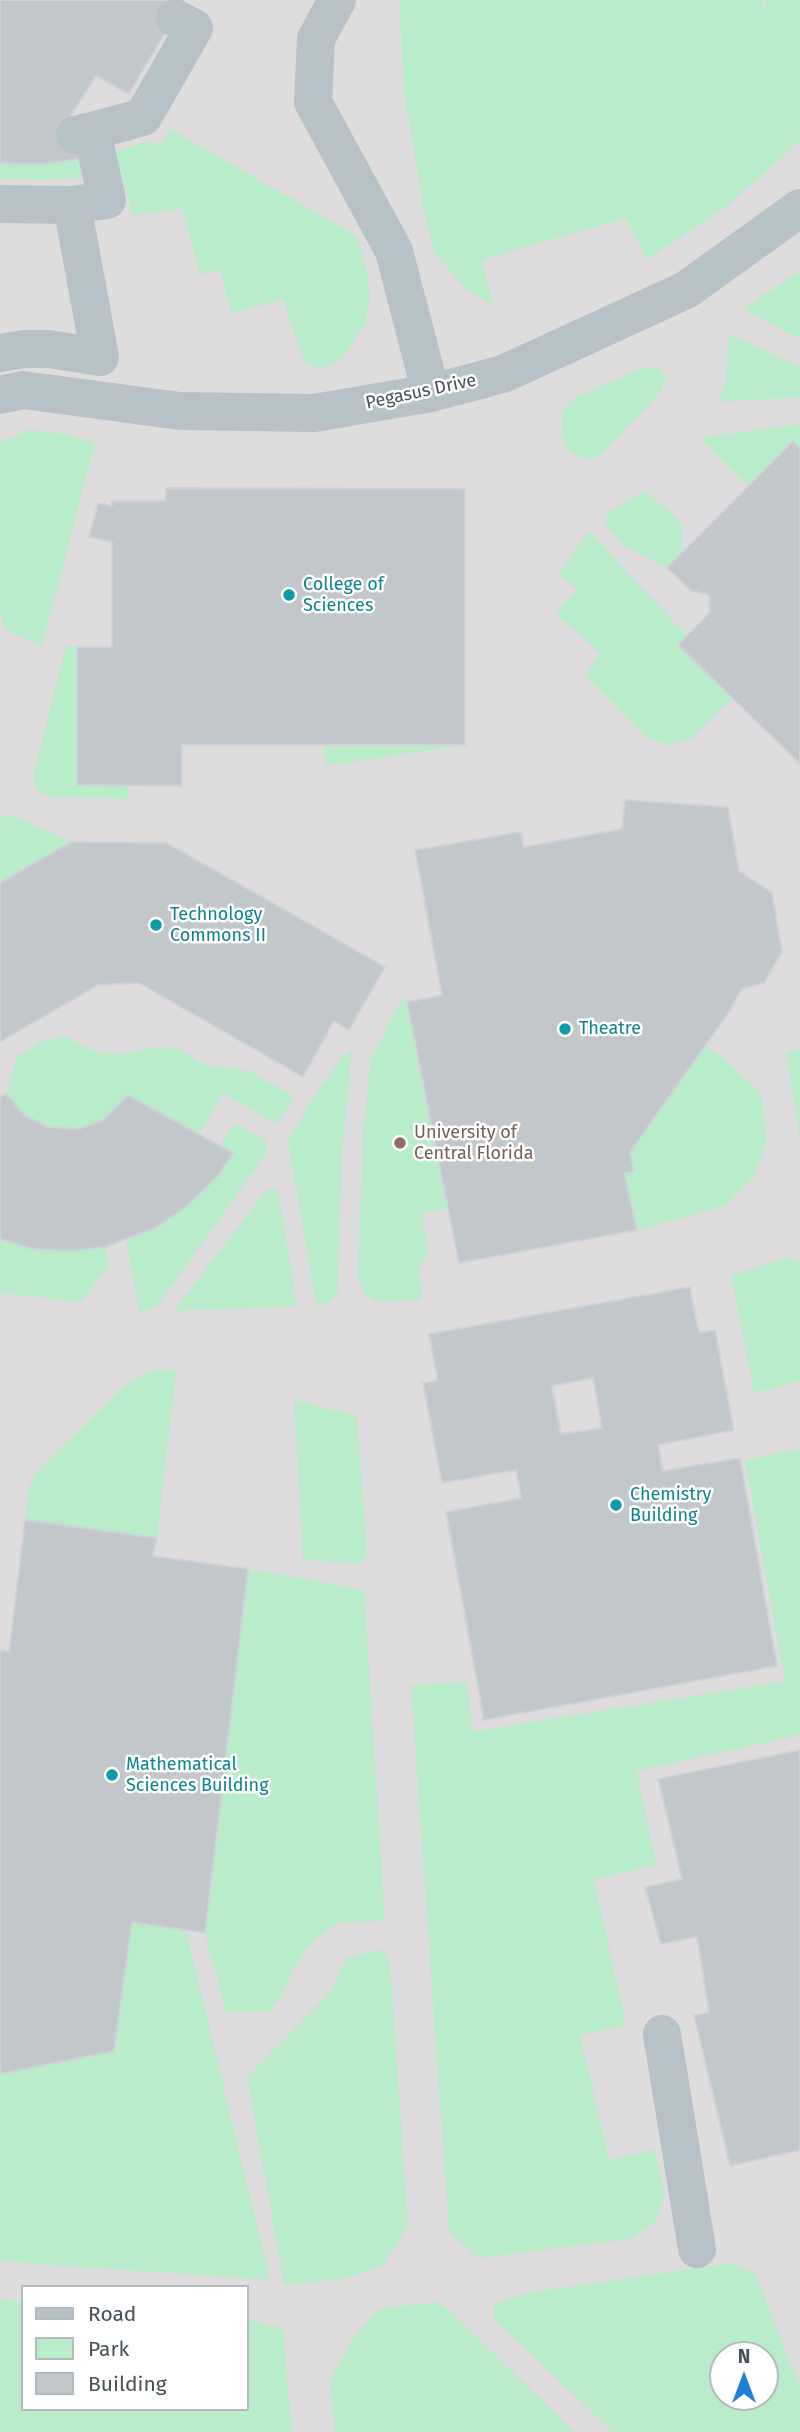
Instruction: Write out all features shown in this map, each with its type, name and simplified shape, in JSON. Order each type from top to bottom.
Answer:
[{"type":"street","points":[[337,0],[316,39],[313,102],[394,251],[431,393]]},
{"type":"street","points":[[0,204],[72,205],[107,200],[83,133],[143,117],[194,28],[174,18]]},
{"type":"street","points":[[0,353],[49,349],[100,357],[72,205]]},
{"type":"street","name":"Pegasus Drive","points":[[0,395],[23,390],[180,411],[314,412],[431,393],[503,374],[687,290],[800,208]]},
{"type":"street","points":[[662,2034],[697,2249]]},
{"type":"shaded area","name":"University of Central Florida","points":[[0,0],[800,0],[800,2432],[0,2432]]},
{"type":"green space","points":[[399,0],[762,0],[762,9],[767,0],[800,0],[800,141],[724,209],[647,260],[626,218],[482,260],[493,306],[463,286],[435,253],[425,217],[405,97]]},
{"type":"green space","points":[[170,129],[357,236],[368,278],[370,299],[365,323],[347,352],[334,365],[318,368],[305,363],[283,298],[232,314],[220,270],[200,274],[182,208],[133,216],[115,151],[150,141],[160,147]]},
{"type":"green space","points":[[80,159],[82,177],[49,180],[0,179],[0,163],[43,164]]},
{"type":"green space","points":[[800,271],[800,339],[743,309]]},
{"type":"green space","points":[[729,333],[800,367],[800,397],[718,402],[726,382]]},
{"type":"green space","points":[[657,366],[666,376],[661,391],[600,456],[585,459],[570,452],[561,433],[564,410],[574,398],[641,369]]},
{"type":"green space","points":[[800,424],[800,448],[793,441],[748,486],[700,438]]},
{"type":"green space","points":[[29,430],[66,434],[95,442],[42,646],[5,630],[0,611],[0,442]]},
{"type":"green space","points":[[645,491],[681,522],[683,552],[667,568],[624,546],[604,523],[610,511]]},
{"type":"green space","points":[[589,531],[687,636],[678,645],[733,698],[691,739],[669,745],[646,737],[585,675],[600,654],[556,613],[577,590],[559,574]]},
{"type":"green space","points":[[66,646],[77,647],[77,784],[128,786],[128,799],[52,797],[37,791],[33,777]]},
{"type":"green space","points":[[325,745],[465,745],[325,766]]},
{"type":"green space","points":[[15,816],[71,842],[0,883],[0,817]]},
{"type":"green space","points":[[401,1000],[407,1002],[448,1207],[422,1213],[428,1252],[419,1270],[422,1294],[419,1300],[376,1302],[364,1294],[358,1278],[363,1130],[371,1060]]},
{"type":"green space","points":[[66,1036],[93,1051],[117,1055],[152,1048],[177,1047],[199,1063],[251,1072],[294,1097],[277,1124],[223,1093],[199,1134],[128,1095],[102,1121],[78,1129],[48,1127],[24,1115],[6,1094],[17,1057],[39,1042]]},
{"type":"green space","points":[[705,1045],[760,1092],[767,1137],[755,1176],[725,1206],[637,1230],[624,1173],[634,1171],[630,1152]]},
{"type":"green space","points":[[352,1049],[342,1149],[338,1291],[328,1304],[316,1304],[288,1141],[317,1092],[342,1057]]},
{"type":"green space","points":[[800,1049],[800,1139],[786,1051]]},
{"type":"green space","points":[[235,1123],[266,1140],[266,1154],[158,1305],[140,1315],[126,1241],[157,1227],[186,1207],[217,1177],[233,1153],[220,1146]]},
{"type":"green space","points":[[266,1191],[278,1191],[297,1306],[174,1311]]},
{"type":"green space","points":[[0,1239],[33,1249],[71,1251],[105,1247],[108,1265],[81,1302],[0,1293]]},
{"type":"green space","points":[[790,1257],[800,1263],[800,1381],[754,1393],[731,1275]]},
{"type":"green space","points":[[155,1369],[176,1370],[157,1538],[25,1520],[29,1488],[37,1471],[126,1385]]},
{"type":"green space","points":[[294,1400],[357,1416],[367,1555],[360,1563],[303,1560]]},
{"type":"green space","points":[[800,1449],[800,1735],[637,1771],[656,1865],[594,1879],[626,2025],[580,2035],[609,2160],[655,2150],[665,2196],[655,2222],[631,2239],[478,2258],[449,2231],[411,1686],[467,1681],[473,1732],[785,1681],[745,1460]]},
{"type":"green space","points":[[248,1569],[364,1590],[385,1921],[339,1922],[314,1939],[296,1964],[279,2000],[269,2012],[226,2012],[205,1933]]},
{"type":"green space","points":[[132,1922],[186,1930],[270,2280],[0,2261],[0,2074],[114,2051]]},
{"type":"green space","points":[[383,1950],[390,1963],[408,2225],[383,2266],[339,2280],[284,2284],[247,2077],[330,1993],[347,1957]]},
{"type":"green space","points":[[732,2263],[756,2274],[800,2389],[800,2432],[613,2432],[494,2319],[493,2304],[533,2292]]},
{"type":"green space","points":[[0,2299],[21,2301],[21,2411],[248,2411],[248,2320],[283,2328],[292,2432],[0,2432]]},
{"type":"green space","points":[[436,2302],[451,2312],[574,2432],[335,2432],[330,2381],[351,2342],[378,2309]]},
{"type":"building","points":[[0,0],[184,0],[129,94],[96,76],[71,115],[80,159],[43,164],[0,163]]},
{"type":"building","points":[[793,441],[800,448],[800,764],[678,645],[710,612],[709,595],[690,590],[667,568]]},
{"type":"building","name":"College of Sciences","points":[[166,488],[465,489],[465,745],[182,745],[182,786],[77,785],[77,647],[112,647],[112,542],[89,537],[98,503],[112,506],[112,501],[166,501]]},
{"type":"building","name":"Theatre","points":[[625,800],[728,807],[739,871],[772,893],[782,952],[764,983],[742,989],[729,1012],[630,1152],[634,1171],[624,1173],[637,1230],[459,1263],[407,1002],[442,995],[415,850],[521,832],[524,847],[622,829]]},
{"type":"building","name":"Technology Commons II","points":[[71,842],[167,843],[385,967],[349,1030],[334,1021],[303,1077],[139,983],[98,985],[0,1042],[0,883]]},
{"type":"building","points":[[6,1094],[24,1115],[48,1127],[78,1129],[102,1121],[128,1095],[233,1153],[217,1177],[186,1207],[157,1227],[105,1247],[71,1251],[33,1249],[0,1239],[0,1097]]},
{"type":"building","name":"Chemistry Building","points":[[690,1287],[699,1333],[715,1330],[734,1430],[658,1445],[663,1471],[740,1458],[777,1666],[484,1720],[446,1512],[521,1498],[516,1470],[442,1483],[423,1383],[438,1381],[429,1334]],"holes":[[[593,1378],[602,1428],[561,1434],[552,1386]]]},
{"type":"building","name":"Mathematical Sciences Building","points":[[25,1520],[157,1538],[153,1556],[248,1569],[205,1933],[132,1922],[114,2051],[0,2074],[0,1650],[9,1652]]},
{"type":"building","points":[[800,1750],[800,2150],[730,2166],[694,2015],[709,2013],[697,1937],[661,1944],[645,1887],[682,1879],[658,1779]]},
{"type":"place","name":"College of Sciences","points":[[289,595]]},
{"type":"place","name":"Technology Commons II","points":[[156,925]]},
{"type":"place","name":"Theatre","points":[[565,1029]]},
{"type":"place","name":"University of Central Florida","points":[[400,1143]]},
{"type":"place","name":"Chemistry Building","points":[[616,1505]]},
{"type":"place","name":"Mathematical Sciences Building","points":[[112,1775]]}]
